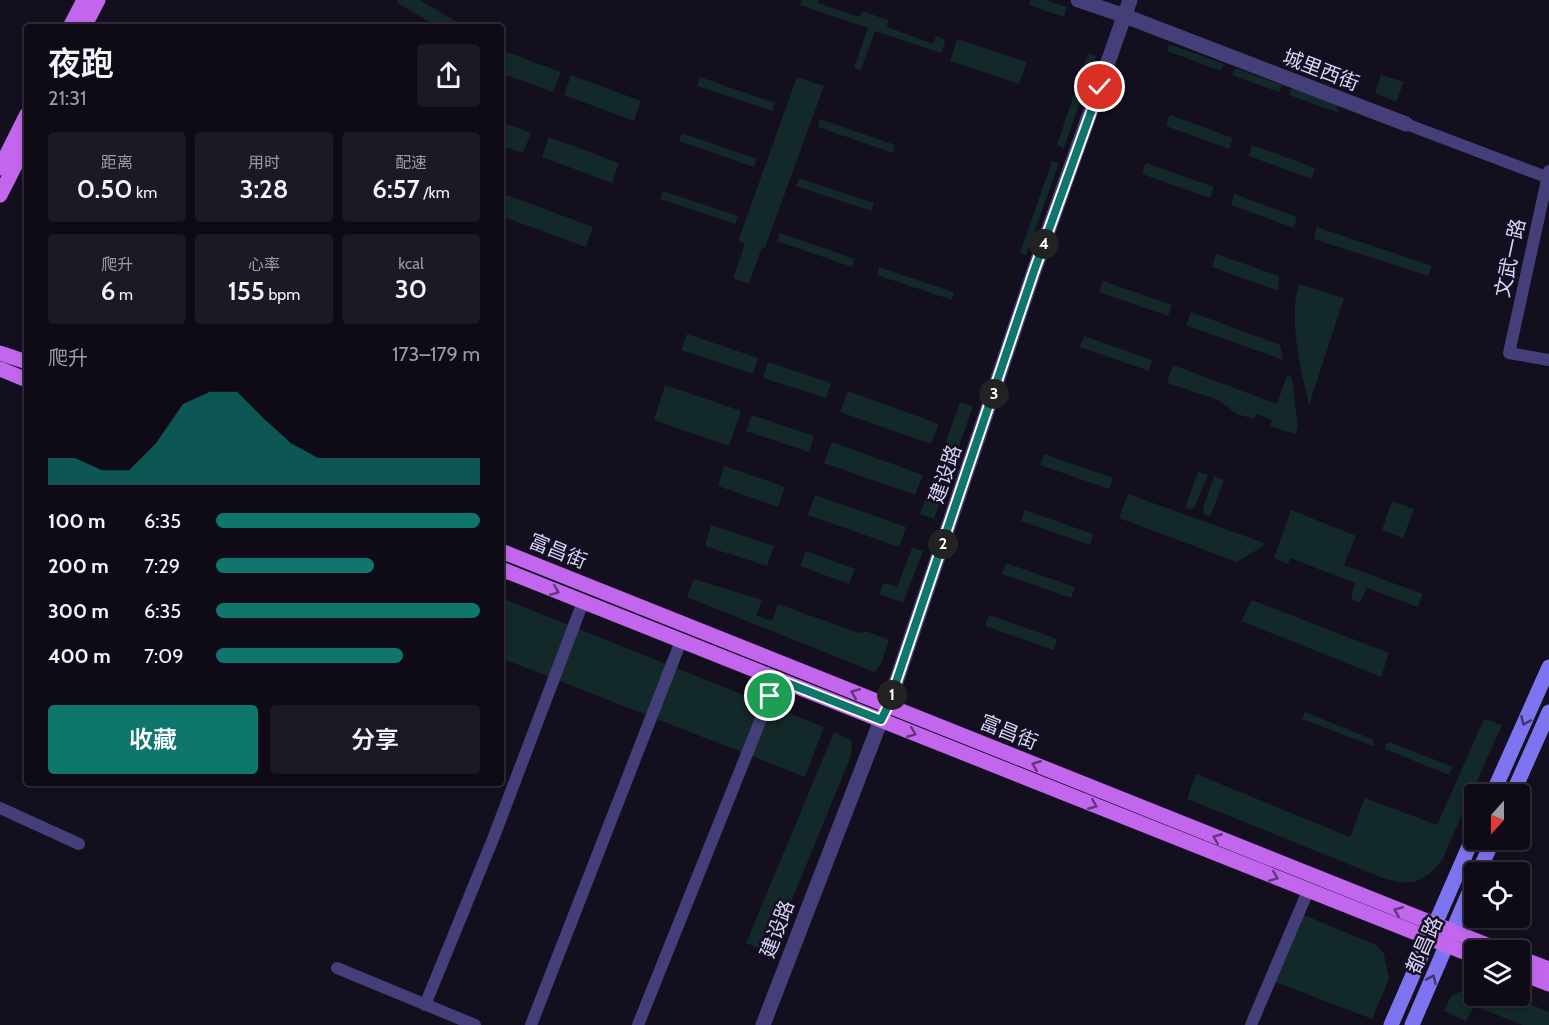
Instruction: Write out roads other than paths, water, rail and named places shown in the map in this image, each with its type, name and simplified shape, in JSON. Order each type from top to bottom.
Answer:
[{"type":"main road","points":[[72,24],[84,0]]},
{"type":"main road","points":[[86,24],[98,0]]},
{"type":"main road","points":[[0,168],[24,120]]},
{"type":"main road","points":[[0,195],[24,148]]},
{"type":"main road","points":[[0,352],[24,361]]},
{"type":"main road","points":[[0,369],[24,379]]},
{"type":"main road","name":"富昌街","points":[[504,552],[888,706],[1449,939],[1464,942]]},
{"type":"main road","name":"富昌街","points":[[504,570],[1308,891],[1432,932]]},
{"type":"main road","points":[[1497,784],[1549,667]]},
{"type":"main road","points":[[1517,784],[1549,712]]},
{"type":"main road","name":"都昌路","points":[[1391,1025],[1468,850]]},
{"type":"main road","name":"都昌路","points":[[1412,1025],[1464,904]]},
{"type":"main road","name":"富昌街","points":[[1449,939],[1464,949]]},
{"type":"main road","points":[[1530,962],[1549,969]]},
{"type":"main road","points":[[1530,977],[1549,984]]},
{"type":"street","name":"城里西街","points":[[1078,0],[1125,16],[1348,103],[1548,175]]},
{"type":"street","name":"建设路","points":[[762,1025],[888,706],[1034,271],[1130,0]]},
{"type":"street","name":"文武一路","points":[[1548,175],[1509,353],[1549,360]]},
{"type":"street","points":[[425,1005],[493,839],[583,602]]},
{"type":"street","points":[[531,1025],[681,641]]},
{"type":"street","points":[[638,1025],[777,679]]},
{"type":"street","points":[[0,808],[79,844]]},
{"type":"street","points":[[1251,1025],[1308,891]]},
{"type":"street","points":[[337,968],[475,1025]]}]
